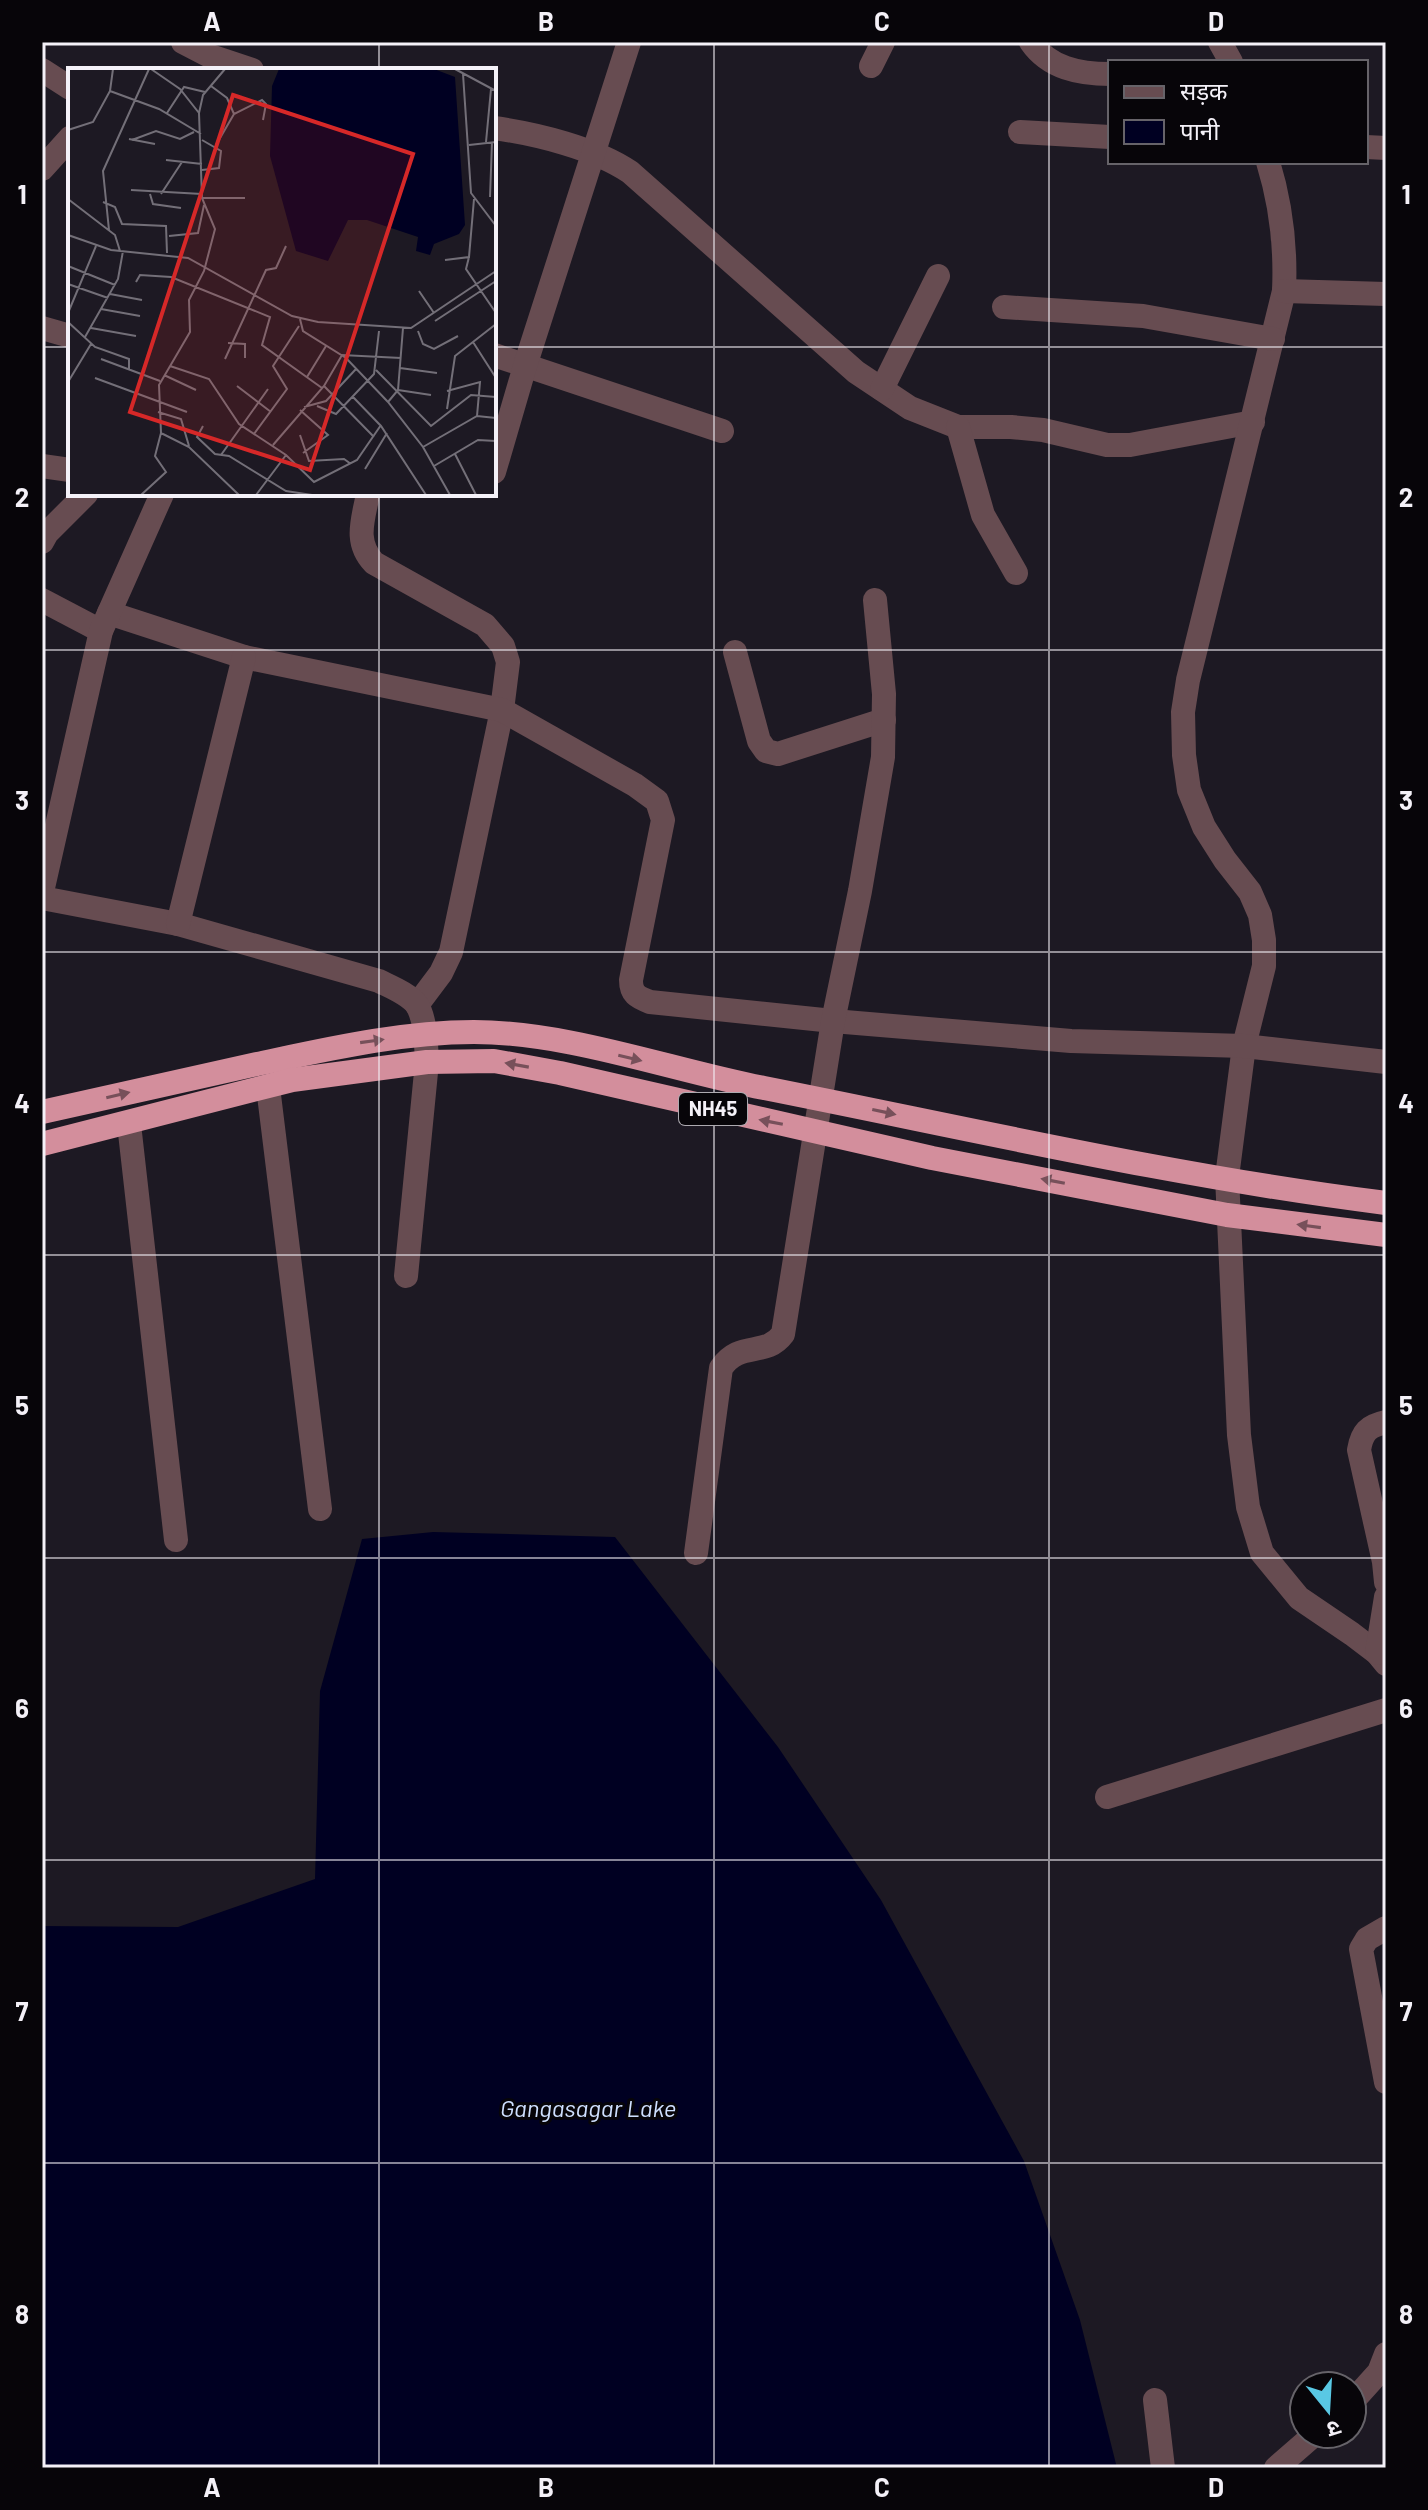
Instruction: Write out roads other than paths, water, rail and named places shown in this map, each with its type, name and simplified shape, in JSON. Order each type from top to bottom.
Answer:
[{"type":"highway","name":"NH45","points":[[42,1112],[354,1044],[478,1032],[528,1037],[1083,1153],[1386,1203]]},
{"type":"highway","name":"NH45","points":[[42,1144],[268,1087],[360,1069],[427,1062],[494,1061],[932,1158],[1227,1215],[1386,1235]]},
{"type":"street","points":[[183,42],[212,49],[248,68]]},
{"type":"street","points":[[496,465],[629,42]]},
{"type":"street","points":[[871,66],[883,42]]},
{"type":"street","points":[[1031,42],[1040,55],[1051,63],[1094,74],[1108,74]]},
{"type":"street","points":[[1220,42],[1230,60]]},
{"type":"street","points":[[42,70],[68,87]]},
{"type":"street","points":[[496,129],[593,153],[630,172],[856,372],[910,408],[958,427],[1043,430],[1118,445],[1253,422]]},
{"type":"street","points":[[1020,132],[1108,137]]},
{"type":"street","points":[[42,169],[68,140]]},
{"type":"street","points":[[1269,164],[1283,232],[1286,258],[1284,291],[1193,658],[1183,712],[1184,755],[1189,790],[1204,827],[1250,892],[1260,915],[1264,940],[1264,966],[1244,1046],[1227,1177],[1239,1435],[1248,1507],[1262,1553],[1299,1598],[1382,1659]]},
{"type":"street","points":[[882,389],[938,276]]},
{"type":"street","points":[[1284,291],[1386,294]]},
{"type":"street","points":[[1004,307],[1143,316],[1273,339]]},
{"type":"street","points":[[42,328],[68,335]]},
{"type":"street","points":[[496,356],[722,431]]},
{"type":"street","points":[[958,427],[983,515],[1016,573]]},
{"type":"street","points":[[42,466],[68,470]]},
{"type":"street","points":[[42,542],[84,496]]},
{"type":"street","points":[[161,496],[105,622],[42,895],[178,924],[379,981],[417,1005],[425,1035],[427,1062],[406,1276]]},
{"type":"street","points":[[368,496],[361,539],[365,553],[374,563],[485,625],[503,646],[508,662],[502,710],[451,952],[441,973],[417,1005]]},
{"type":"street","points":[[42,600],[105,622],[244,657],[502,710],[635,785],[657,801],[663,820],[631,980],[631,989],[637,997],[650,1002],[1071,1041],[1244,1046],[1386,1062]]},
{"type":"street","points":[[696,1553],[721,1368],[729,1356],[777,1342],[783,1334],[833,1021],[883,757],[884,720],[875,600]]},
{"type":"street","points":[[735,652],[759,741],[766,751],[778,754],[884,720]]},
{"type":"street","points":[[178,924],[244,657]]},
{"type":"street","points":[[268,1087],[320,1509]]},
{"type":"street","points":[[129,1124],[176,1540]]},
{"type":"street","points":[[1386,1422],[1368,1428],[1361,1437],[1359,1450],[1386,1582]]},
{"type":"street","points":[[1382,1659],[1386,1597]]},
{"type":"street","points":[[1107,1797],[1386,1710]]},
{"type":"street","points":[[1386,1928],[1367,1939],[1361,1949],[1386,2082]]},
{"type":"street","points":[[1368,2386],[1384,2370]]},
{"type":"street","points":[[1155,2400],[1163,2468]]},
{"type":"street","points":[[1276,2468],[1297,2450]]},
{"type":"water","name":"Gangasagar Lake","points":[[433,1532],[615,1537],[778,1747],[881,1900],[1024,2161],[1080,2320],[1117,2468],[42,2468],[42,1926],[178,1927],[315,1879],[320,1691],[362,1539]]}]
